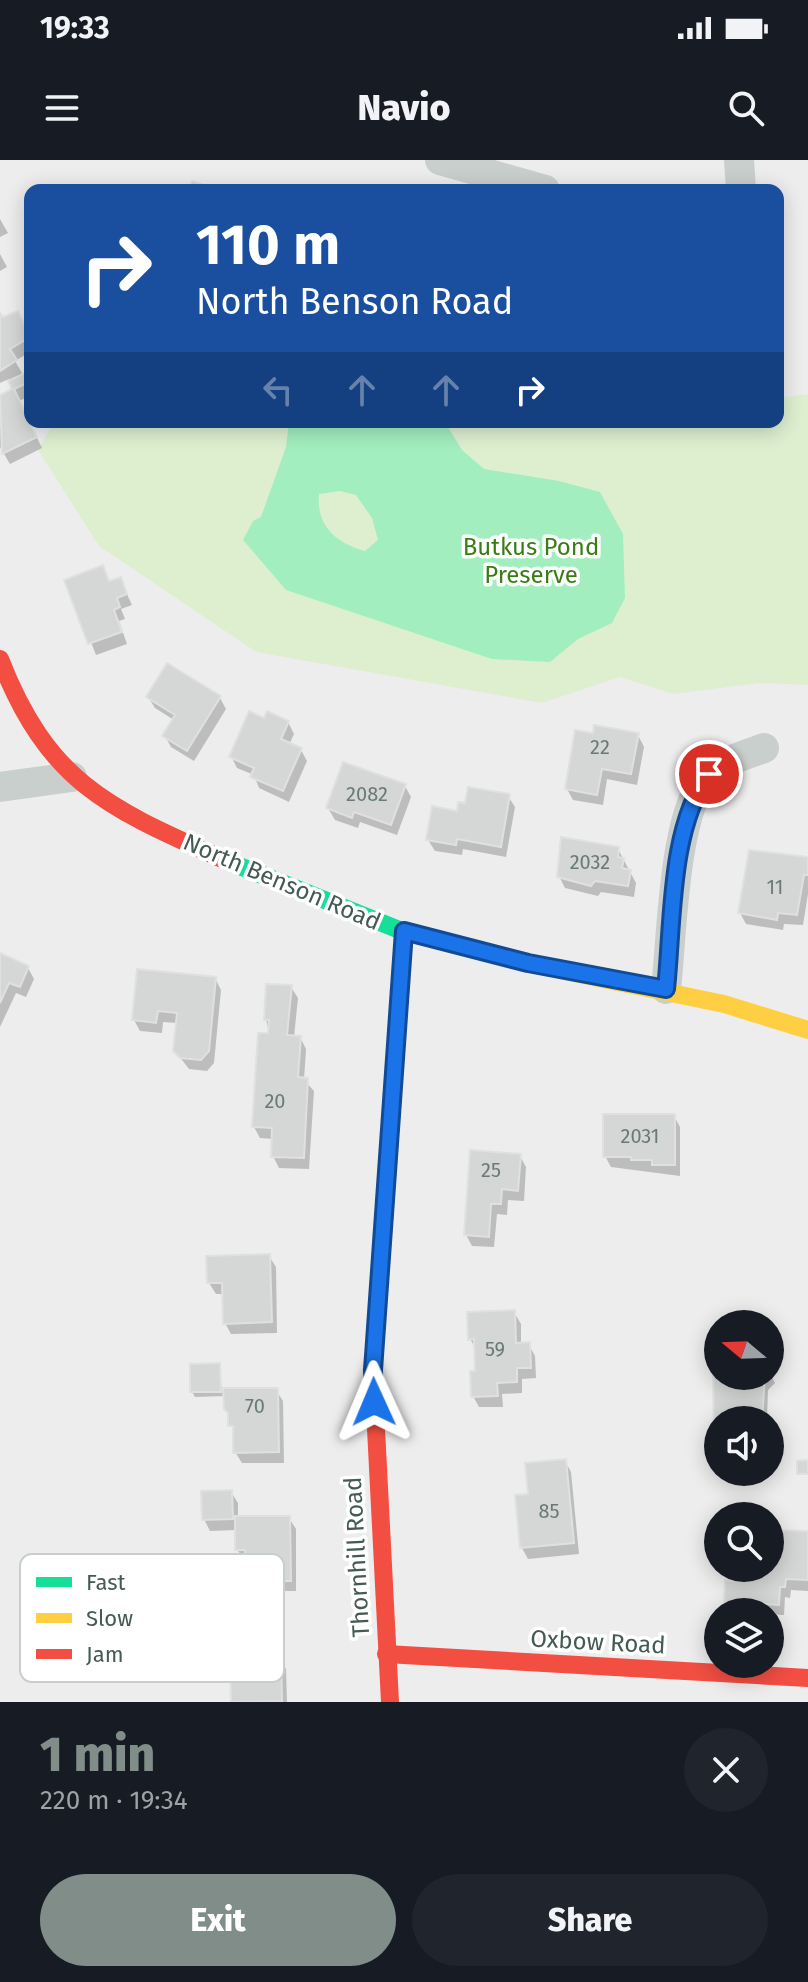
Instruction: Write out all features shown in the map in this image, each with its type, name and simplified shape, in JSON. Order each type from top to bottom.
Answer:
[{"type":"street","points":[[440,160],[524,184]]},
{"type":"street","points":[[739,160],[741,184]]},
{"type":"street","name":"North Benson Road","points":[[0,659],[26,715],[72,777],[93,794],[152,827],[300,894],[404,931],[528,963],[666,989],[766,1015],[808,1030]]},
{"type":"street","points":[[666,989],[682,843],[691,804],[709,774],[764,748]]},
{"type":"street","points":[[0,787],[72,777]]},
{"type":"street","name":"Thornhill Road","points":[[390,1702],[373,1370],[404,931]]},
{"type":"street","name":"Oxbow Road","points":[[386,1654],[808,1678]]},
{"type":"green space","name":"Butkus Pond Preserve","points":[[808,394],[808,685],[760,683],[673,694],[620,677],[542,703],[256,652],[99,546],[38,450],[51,428],[784,428],[784,397]]},
{"type":"shaded area","points":[[288,428],[449,428],[462,450],[484,469],[559,481],[600,492],[623,534],[625,598],[612,623],[578,639],[550,662],[492,659],[286,590],[243,540],[253,521],[261,517],[286,447]],"holes":[[[340,491],[356,495],[372,518],[378,540],[365,551],[355,548],[330,532],[321,515],[319,494]]]},
{"type":"building","points":[[18,311],[24,324],[24,341],[10,349],[17,360],[0,371],[0,313],[3,317]]},
{"type":"building","points":[[24,373],[24,384],[14,389],[24,410],[24,428],[33,428],[37,437],[2,454],[0,395],[12,389],[8,381]]},
{"type":"building","points":[[103,565],[109,581],[121,577],[127,594],[117,598],[120,607],[114,610],[122,632],[88,644],[64,580]]},
{"type":"building","points":[[167,663],[221,696],[187,751],[162,736],[175,715],[146,697]]},
{"type":"building","points":[[249,711],[264,718],[267,711],[289,721],[281,739],[302,748],[283,791],[250,777],[254,768],[229,757]]},
{"type":"building","points":[[594,725],[639,733],[631,774],[602,769],[597,795],[565,789],[575,730],[593,733]]},
{"type":"building","points":[[343,762],[406,784],[391,825],[354,812],[352,818],[326,808]]},
{"type":"building","points":[[468,787],[510,794],[501,847],[457,839],[456,845],[426,840],[432,806],[457,811],[458,802],[465,803]]},
{"type":"building","points":[[561,837],[619,847],[618,857],[624,858],[622,868],[631,870],[628,886],[595,881],[591,886],[557,877]]},
{"type":"building","points":[[749,850],[808,857],[808,875],[804,875],[797,915],[778,913],[777,920],[738,913]]},
{"type":"building","points":[[0,953],[29,966],[20,987],[9,983],[0,1003]]},
{"type":"building","points":[[137,969],[216,977],[209,1051],[201,1060],[180,1058],[173,1051],[177,1013],[158,1011],[156,1023],[132,1020]]},
{"type":"building","points":[[266,984],[292,985],[287,1035],[301,1036],[298,1077],[308,1078],[304,1158],[271,1157],[272,1128],[252,1127],[258,1033],[268,1033],[269,1020],[264,1020]]},
{"type":"building","points":[[603,1114],[675,1114],[675,1165],[652,1165],[652,1160],[631,1160],[631,1157],[603,1157]]},
{"type":"building","points":[[470,1150],[521,1154],[518,1191],[502,1189],[501,1204],[491,1204],[489,1237],[464,1235]]},
{"type":"building","points":[[270,1254],[272,1322],[223,1324],[222,1283],[207,1283],[206,1256]]},
{"type":"building","points":[[515,1310],[516,1343],[530,1342],[531,1368],[517,1368],[517,1382],[497,1383],[498,1396],[471,1397],[470,1371],[475,1371],[474,1339],[468,1340],[467,1312]]},
{"type":"building","points":[[220,1363],[221,1392],[190,1392],[190,1364]]},
{"type":"building","points":[[223,1388],[278,1388],[279,1452],[233,1453],[233,1426],[228,1426]]},
{"type":"building","points":[[713,1390],[764,1390],[763,1406],[714,1406]]},
{"type":"building","points":[[566,1459],[574,1543],[520,1548],[515,1495],[528,1494],[525,1463]]},
{"type":"building","points":[[808,1460],[808,1474],[797,1474],[797,1461]]},
{"type":"building","points":[[232,1490],[233,1519],[202,1520],[201,1491]]},
{"type":"building","points":[[235,1516],[290,1516],[291,1581],[284,1581],[284,1554],[245,1554],[245,1550],[235,1550]]},
{"type":"building","points":[[784,1530],[808,1531],[808,1580],[786,1579],[785,1587],[780,1587],[779,1598],[724,1598],[725,1582],[784,1582]]},
{"type":"building","points":[[231,1682],[282,1682],[282,1701],[231,1702]]},
{"type":"traffic: fast","points":[[227,861],[402,931],[536,965]]},
{"type":"traffic: fast","points":[[385,1206],[404,931]]},
{"type":"traffic: slow","points":[[536,965],[724,1004],[808,1030]]},
{"type":"traffic: jam","points":[[0,659],[19,702],[40,736],[63,765],[88,788],[149,825],[227,861]]},
{"type":"traffic: jam","points":[[385,1206],[373,1370],[390,1702]]},
{"type":"traffic: jam","points":[[386,1654],[808,1678]]},
{"type":"route","points":[[374,1402],[373,1370],[404,931],[464,949],[666,989],[683,831],[691,804],[709,774]]}]
